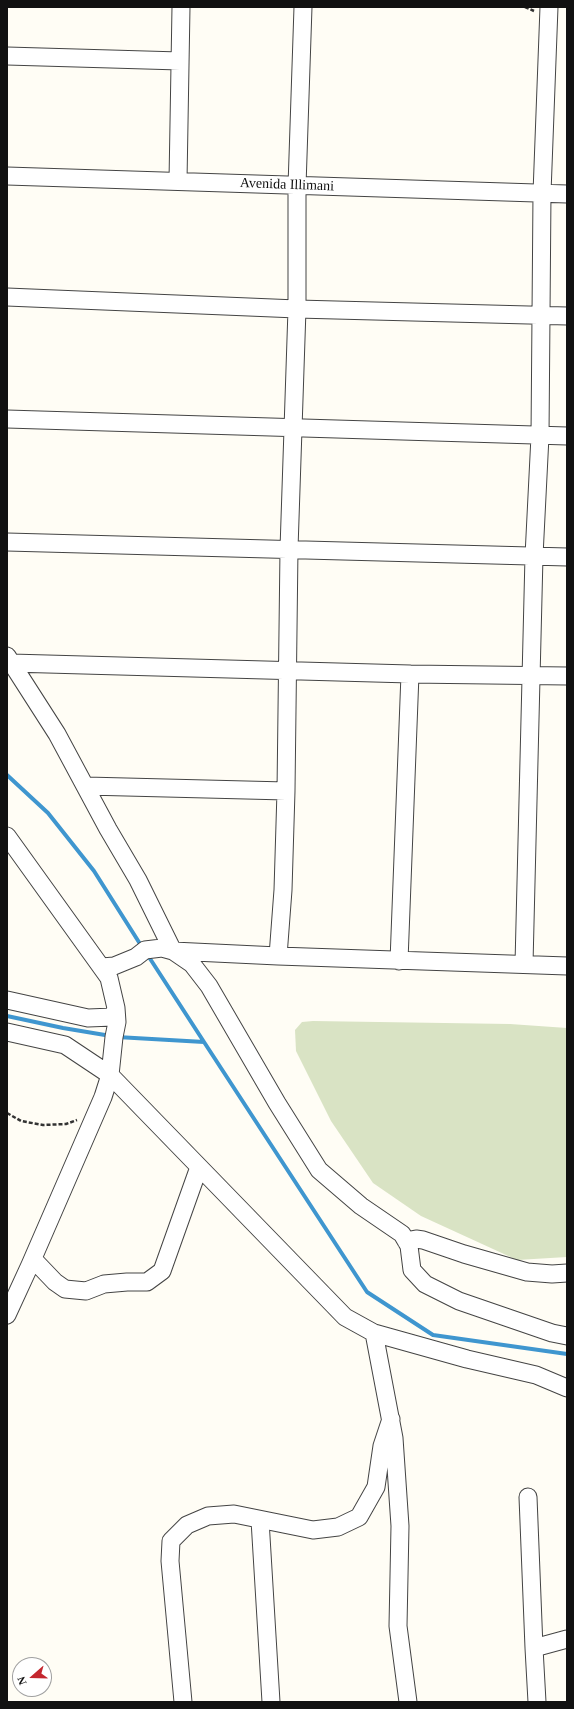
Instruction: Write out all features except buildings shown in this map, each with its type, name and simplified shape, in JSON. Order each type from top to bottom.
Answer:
[{"type":"street","points":[[178,181],[181,7]]},
{"type":"street","points":[[278,956],[283,890],[286,791],[289,549],[297,309],[297,186],[303,7]]},
{"type":"street","points":[[524,964],[534,556],[540,436],[542,193],[549,7]]},
{"type":"street","points":[[7,56],[180,61]]},
{"type":"street","name":"Avenida Illimani","points":[[7,176],[567,194]]},
{"type":"street","points":[[7,297],[297,309],[567,316]]},
{"type":"street","points":[[7,419],[567,436]]},
{"type":"street","points":[[7,542],[567,557]]},
{"type":"street","points":[[9,660],[410,674],[567,676]]},
{"type":"street","points":[[9,660],[58,734],[108,828],[138,880],[173,951],[192,964],[209,986],[277,1103],[319,1170],[361,1206],[402,1234],[409,1246],[412,1270],[425,1284],[459,1301],[552,1333],[567,1336]]},
{"type":"street","points":[[399,961],[410,674]]},
{"type":"street","points":[[86,786],[286,791]]},
{"type":"street","points":[[7,836],[110,978],[116,1008],[117,1022],[110,1075],[96,1112],[33,1259],[7,1315]]},
{"type":"street","points":[[102,967],[120,964],[136,957],[145,950],[162,948],[173,951],[278,956],[567,966]]},
{"type":"street","points":[[7,1000],[88,1018],[113,1017],[116,1008]]},
{"type":"street","points":[[7,1032],[65,1045],[110,1075],[345,1317],[374,1333],[467,1359],[536,1375],[567,1388]]},
{"type":"street","points":[[33,1259],[55,1282],[65,1289],[86,1291],[104,1284],[147,1282],[162,1271],[199,1167]]},
{"type":"street","points":[[406,1241],[416,1239],[423,1240],[527,1272],[552,1274],[567,1273]]},
{"type":"street","points":[[374,1333],[394,1438],[400,1526],[398,1626],[408,1702]]},
{"type":"street","points":[[183,1702],[170,1561],[171,1541],[187,1525],[208,1516],[234,1514],[313,1530],[338,1527],[359,1517],[376,1487],[382,1446],[391,1419]]},
{"type":"street","points":[[528,1497],[534,1648],[538,1702]]},
{"type":"street","points":[[260,1520],[271,1702]]},
{"type":"street","points":[[534,1648],[567,1639]]},
{"type":"path","points":[[7,1113],[26,1123],[48,1125],[66,1124],[96,1112]]},
{"type":"green space","points":[[302,1022],[510,1024],[567,1028],[567,1257],[517,1260],[421,1216],[373,1183],[331,1121],[296,1051],[295,1030]]},
{"type":"waterway","points":[[7,775],[48,813],[94,871],[142,947]]},
{"type":"waterway","points":[[147,954],[204,1042]]},
{"type":"waterway","points":[[7,1016],[63,1028],[111,1036]]},
{"type":"waterway","points":[[117,1037],[204,1042],[367,1292],[433,1335],[567,1354]]}]
